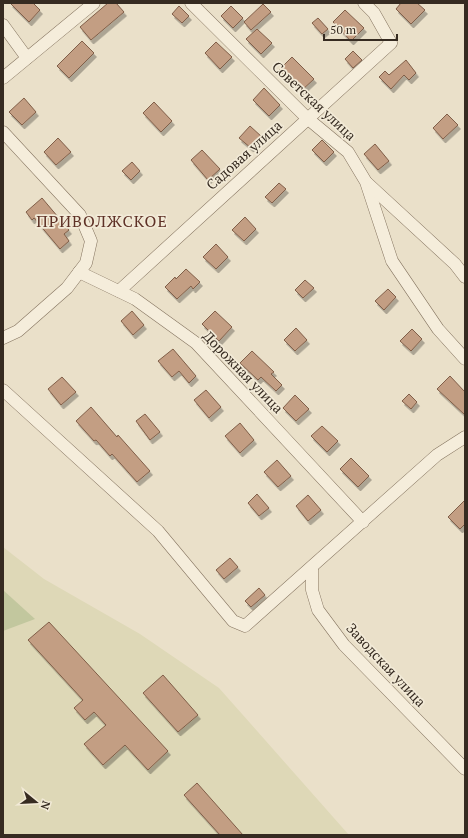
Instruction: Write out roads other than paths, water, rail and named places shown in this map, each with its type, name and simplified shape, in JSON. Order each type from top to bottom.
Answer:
[{"type":"street","points":[[3,78],[94,3]]},
{"type":"street","name":"Советская улица","points":[[191,3],[307,118],[348,152],[366,182],[392,261],[438,329],[465,359]]},
{"type":"street","name":"Садовая улица","points":[[119,291],[391,43],[374,13],[364,3]]},
{"type":"street","points":[[3,25],[27,58]]},
{"type":"street","points":[[3,132],[80,215],[91,241],[86,263],[66,288],[18,330],[3,338]]},
{"type":"street","points":[[366,182],[455,264],[465,277]]},
{"type":"street","name":"Дорожная улица","points":[[79,272],[135,299],[196,343],[363,522]]},
{"type":"street","points":[[3,390],[158,531],[233,622],[246,626],[438,456],[465,438]]},
{"type":"street","name":"Заводская улица","points":[[312,568],[312,590],[318,610],[344,645],[465,769]]},
{"type":"district","name":"ПРИВОЛЖСКОЕ","points":[[102,221]]}]
